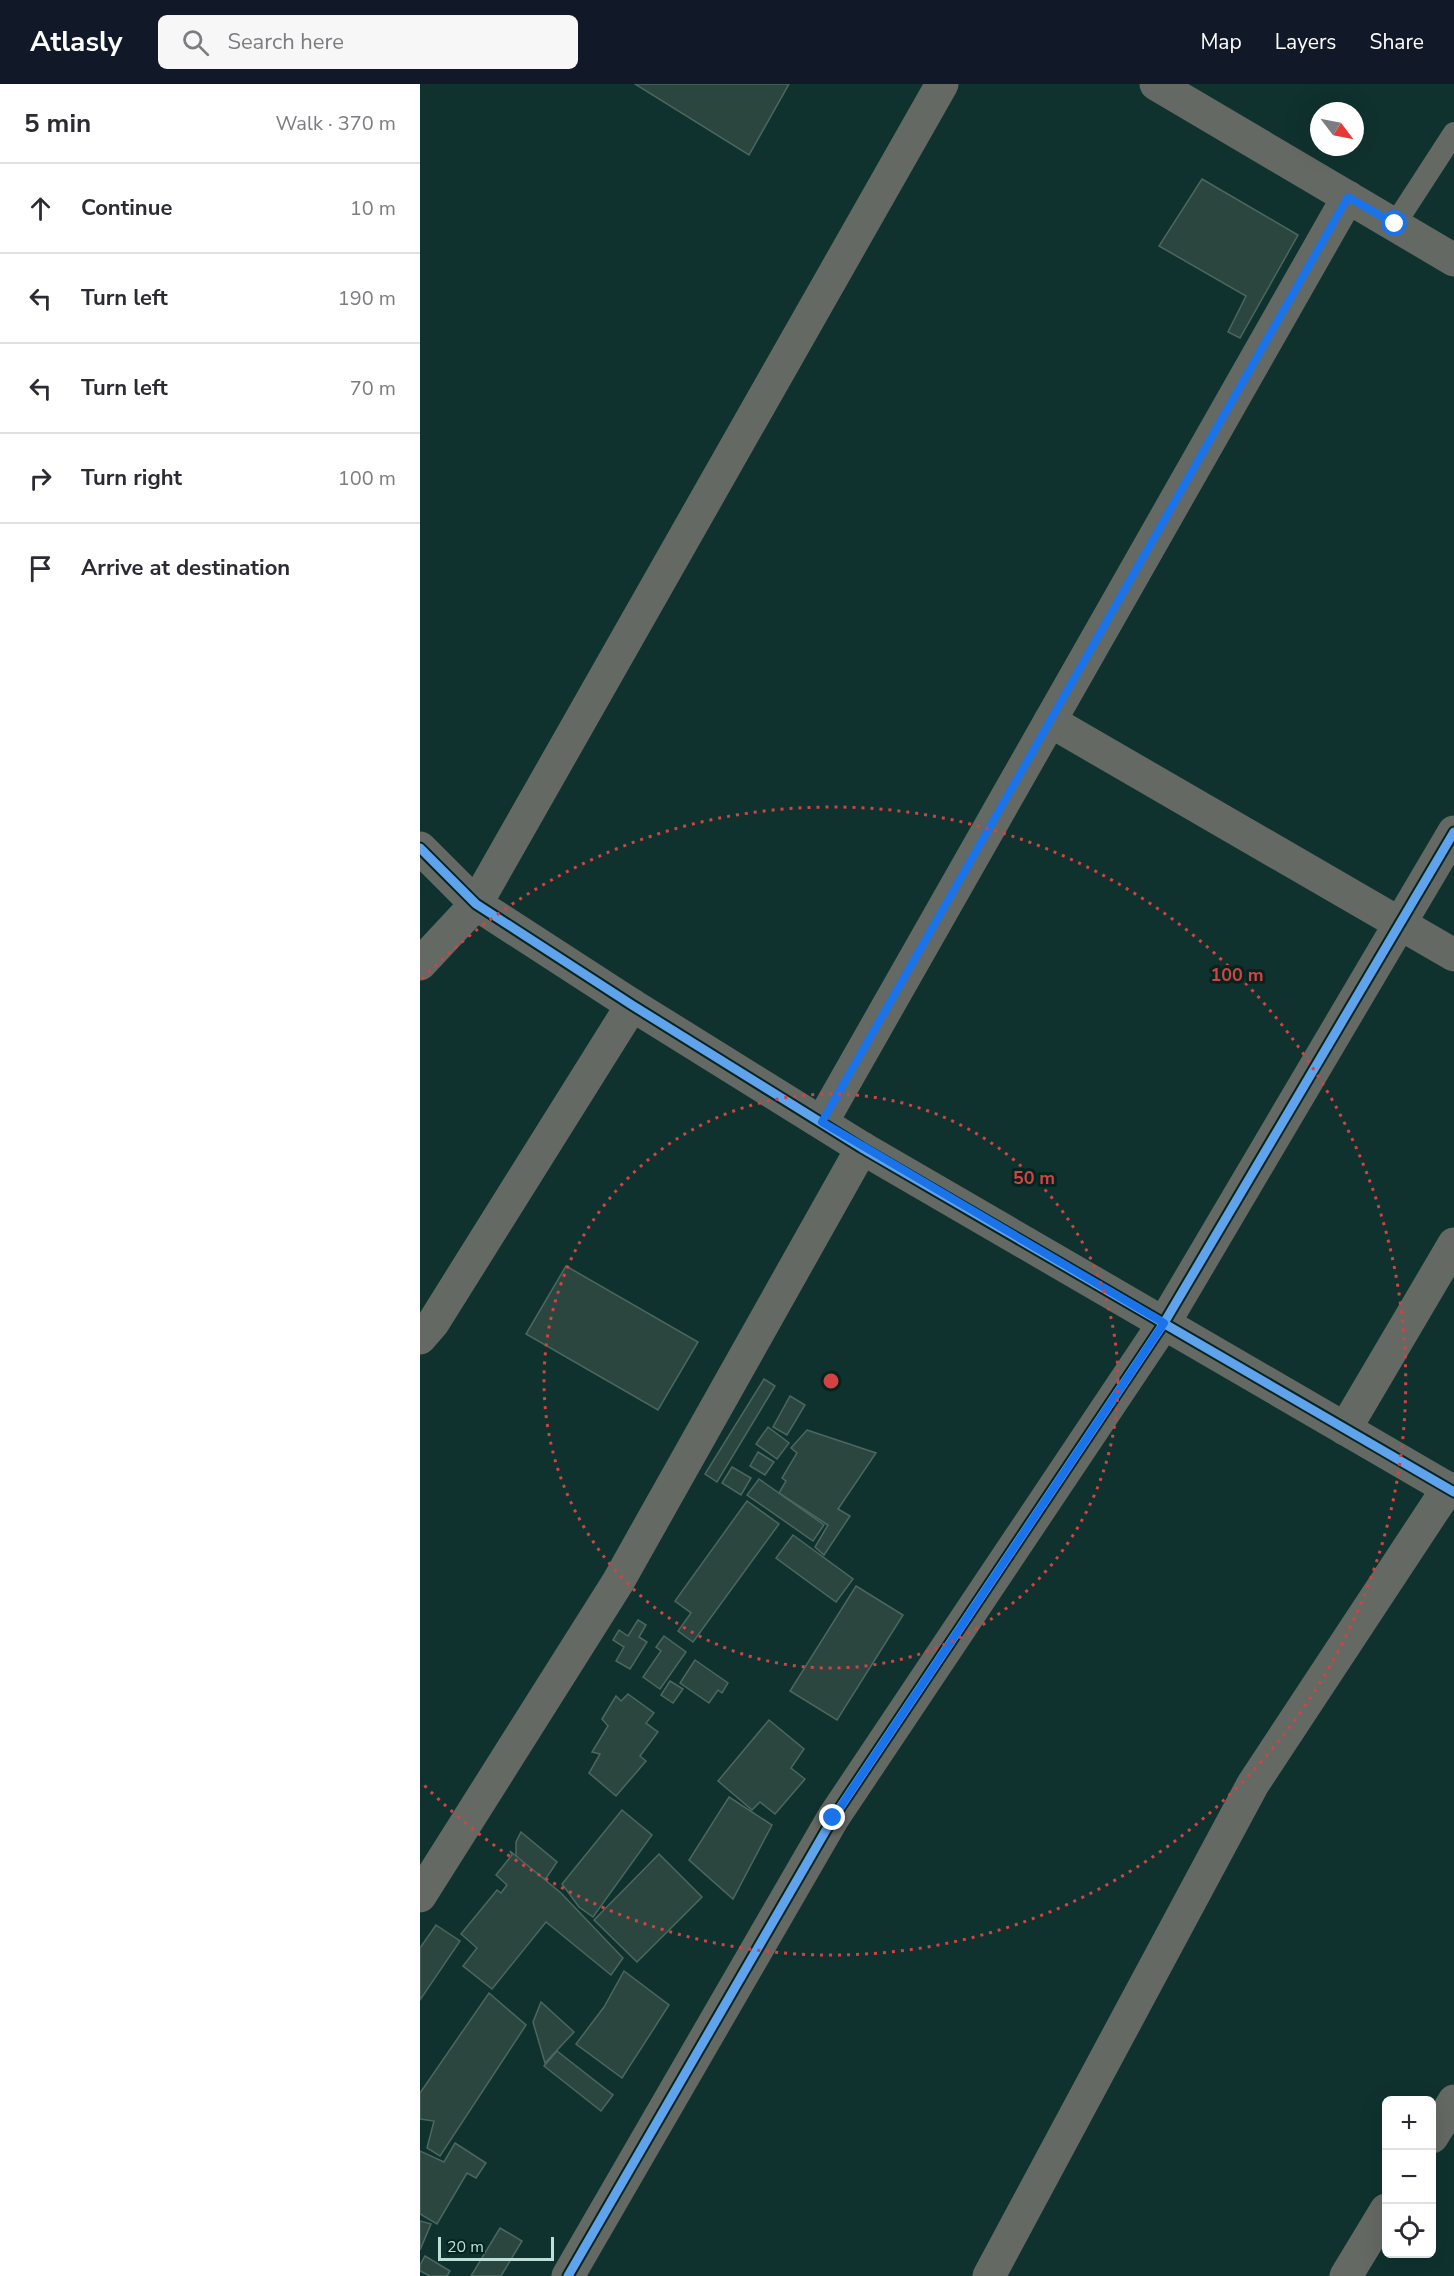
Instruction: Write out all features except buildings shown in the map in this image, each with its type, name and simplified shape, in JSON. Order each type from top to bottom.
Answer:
[{"type":"street","points":[[420,964],[476,904],[942,84]]},
{"type":"street","points":[[1156,84],[1454,260]]},
{"type":"street","points":[[822,1122],[1348,197]]},
{"type":"street","points":[[1050,720],[1454,956]]},
{"type":"street","points":[[568,2276],[833,1818],[1164,1323],[1454,832]]},
{"type":"street","points":[[420,848],[476,904],[632,1005],[862,1148],[1451,1490],[1253,1784],[989,2276]]},
{"type":"street","points":[[420,1338],[433,1323],[632,1005]]},
{"type":"street","points":[[420,1896],[618,1582],[862,1148]]},
{"type":"street","points":[[1345,1428],[1454,1244]]},
{"type":"street","points":[[1436,2129],[1454,2100]]},
{"type":"street","points":[[1346,2276],[1382,2217]]},
{"type":"lane","points":[[1395,224],[1454,133]]},
{"type":"cycle path","points":[[568,2276],[833,1818],[1164,1323],[1454,832]]},
{"type":"cycle path","points":[[420,848],[476,904],[632,1005],[862,1148],[1454,1492]]},
{"type":"route","points":[[833,1818],[1164,1323],[862,1148],[822,1122],[1348,197],[1395,224]]}]
